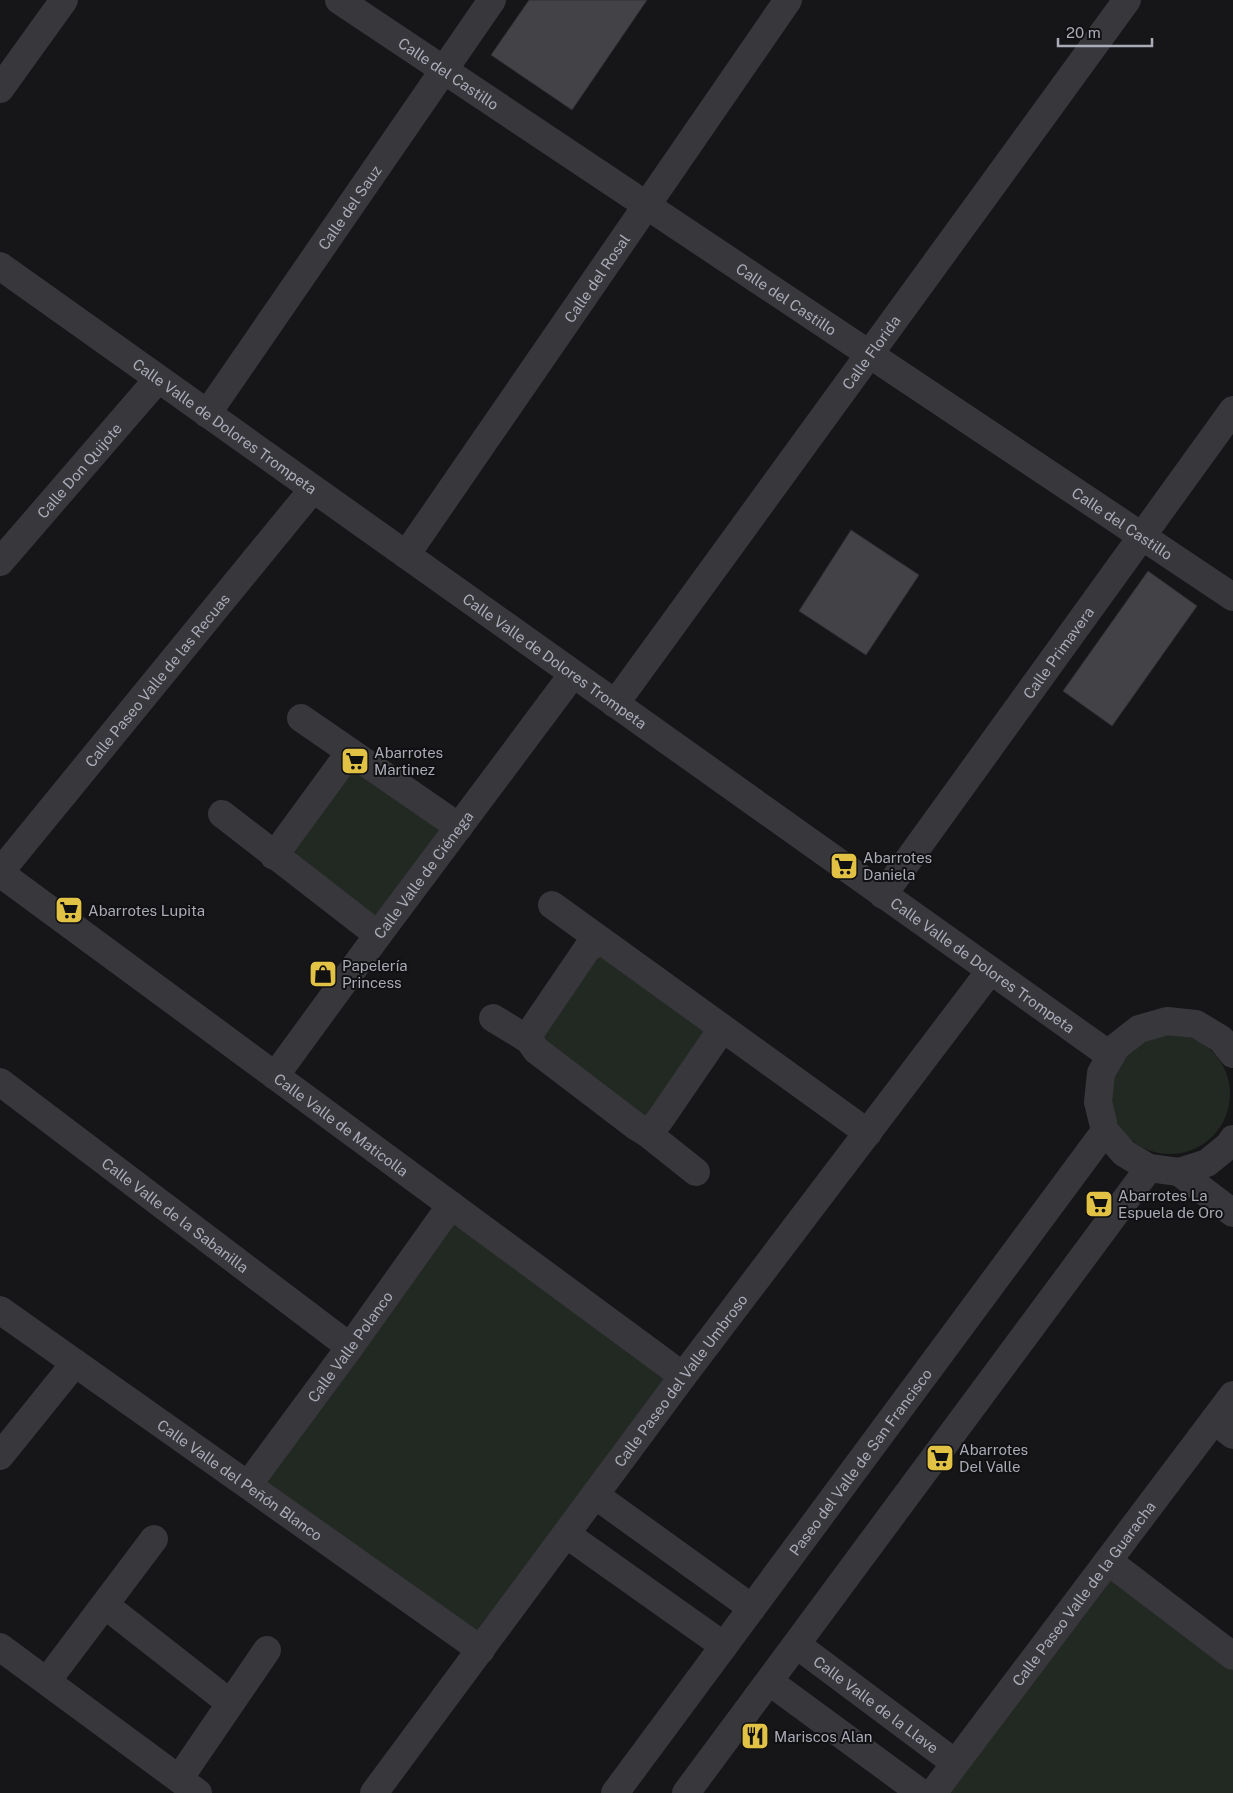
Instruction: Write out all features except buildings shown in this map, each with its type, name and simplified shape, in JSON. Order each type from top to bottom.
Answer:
[{"type":"street","points":[[0,89],[64,0]]},
{"type":"street","name":"Calle del Castillo","points":[[339,0],[1233,597]]},
{"type":"street","name":"Calle del Sauz","points":[[207,414],[492,0]]},
{"type":"street","name":"Calle del Rosal","points":[[406,555],[788,0]]},
{"type":"street","name":"Calle Florida","points":[[615,704],[1127,0]]},
{"type":"street","name":"Calle Valle de Dolores Trompeta","points":[[0,266],[1111,1056]]},
{"type":"street","name":"Calle Don Quijote","points":[[0,562],[158,379]]},
{"type":"street","name":"Calle Primavera","points":[[883,895],[1233,410]]},
{"type":"street","name":"Calle Paseo Valle de las Recuas","points":[[0,872],[313,489]]},
{"type":"street","name":"Calle Valle de Ciénega","points":[[275,1076],[573,674]]},
{"type":"street","points":[[301,718],[459,827]]},
{"type":"street","points":[[274,856],[350,752]]},
{"type":"street","points":[[222,814],[378,935]]},
{"type":"street","name":"Calle Valle de Maticolla","points":[[0,872],[683,1376]]},
{"type":"street","points":[[552,905],[868,1133]]},
{"type":"street","points":[[529,1040],[532,1030],[587,948],[600,940]]},
{"type":"street","name":"Calle Paseo del Valle Umbroso","points":[[374,1793],[683,1376],[990,971]]},
{"type":"street","points":[[493,1018],[529,1040],[536,1050],[696,1172]]},
{"type":"street","points":[[1229,1043],[1196,1024],[1167,1021],[1139,1029],[1116,1047],[1101,1073],[1098,1102],[1105,1130],[1124,1153],[1149,1168],[1178,1172],[1206,1163],[1230,1145],[1233,1139]]},
{"type":"street","points":[[647,1133],[659,1122],[722,1029]]},
{"type":"street","name":"Calle Valle de la Sabanilla","points":[[0,1082],[350,1347]]},
{"type":"street","name":"Paseo del Valle de San Francisco","points":[[615,1793],[1105,1130]]},
{"type":"street","points":[[686,1793],[1149,1168]]},
{"type":"street","points":[[1178,1172],[1233,1213]]},
{"type":"street","name":"Calle Valle Polanco","points":[[248,1485],[452,1205]]},
{"type":"street","name":"Calle Valle del Peñón Blanco","points":[[0,1310],[481,1650]]},
{"type":"street","points":[[0,1456],[75,1362]]},
{"type":"street","name":"Calle Paseo Valle de la Guaracha","points":[[933,1793],[1108,1561],[1223,1428],[1233,1394]]},
{"type":"street","points":[[596,1495],[752,1608]]},
{"type":"street","points":[[566,1534],[724,1646]]},
{"type":"street","points":[[47,1681],[154,1539]]},
{"type":"street","points":[[1108,1561],[1233,1656]]},
{"type":"street","points":[[105,1604],[230,1703]]},
{"type":"street","name":"Calle Valle de la Llave","points":[[797,1645],[956,1763]]},
{"type":"street","points":[[0,1647],[188,1786],[230,1703],[267,1650]]},
{"type":"street","points":[[770,1682],[921,1793]]},
{"type":"shaded area","points":[[352,754],[457,829],[382,930],[279,854]]},
{"type":"shaded area","points":[[600,940],[722,1029],[647,1133],[529,1040]]},
{"type":"shaded area","points":[[1170,1034],[1193,1038],[1213,1051],[1226,1071],[1230,1094],[1226,1117],[1213,1137],[1193,1150],[1170,1154],[1147,1150],[1127,1137],[1114,1117],[1110,1094],[1114,1071],[1127,1051],[1147,1038]]},
{"type":"shaded area","points":[[451,1205],[683,1376],[481,1650],[248,1485]]},
{"type":"shaded area","points":[[1108,1561],[1233,1656],[1233,1793],[933,1793]]},
{"type":"place","name":"Abarrotes Martinez","points":[[355,761]]},
{"type":"place","name":"Abarrotes Daniela","points":[[844,866]]},
{"type":"place","name":"Abarrotes Lupita","points":[[69,910]]},
{"type":"place","name":"Papelería Princess","points":[[323,974]]},
{"type":"place","name":"Abarrotes La Espuela de Oro","points":[[1099,1204]]},
{"type":"place","name":"Abarrotes Del Valle","points":[[940,1458]]},
{"type":"place","name":"Mariscos Alan","points":[[755,1736]]}]
